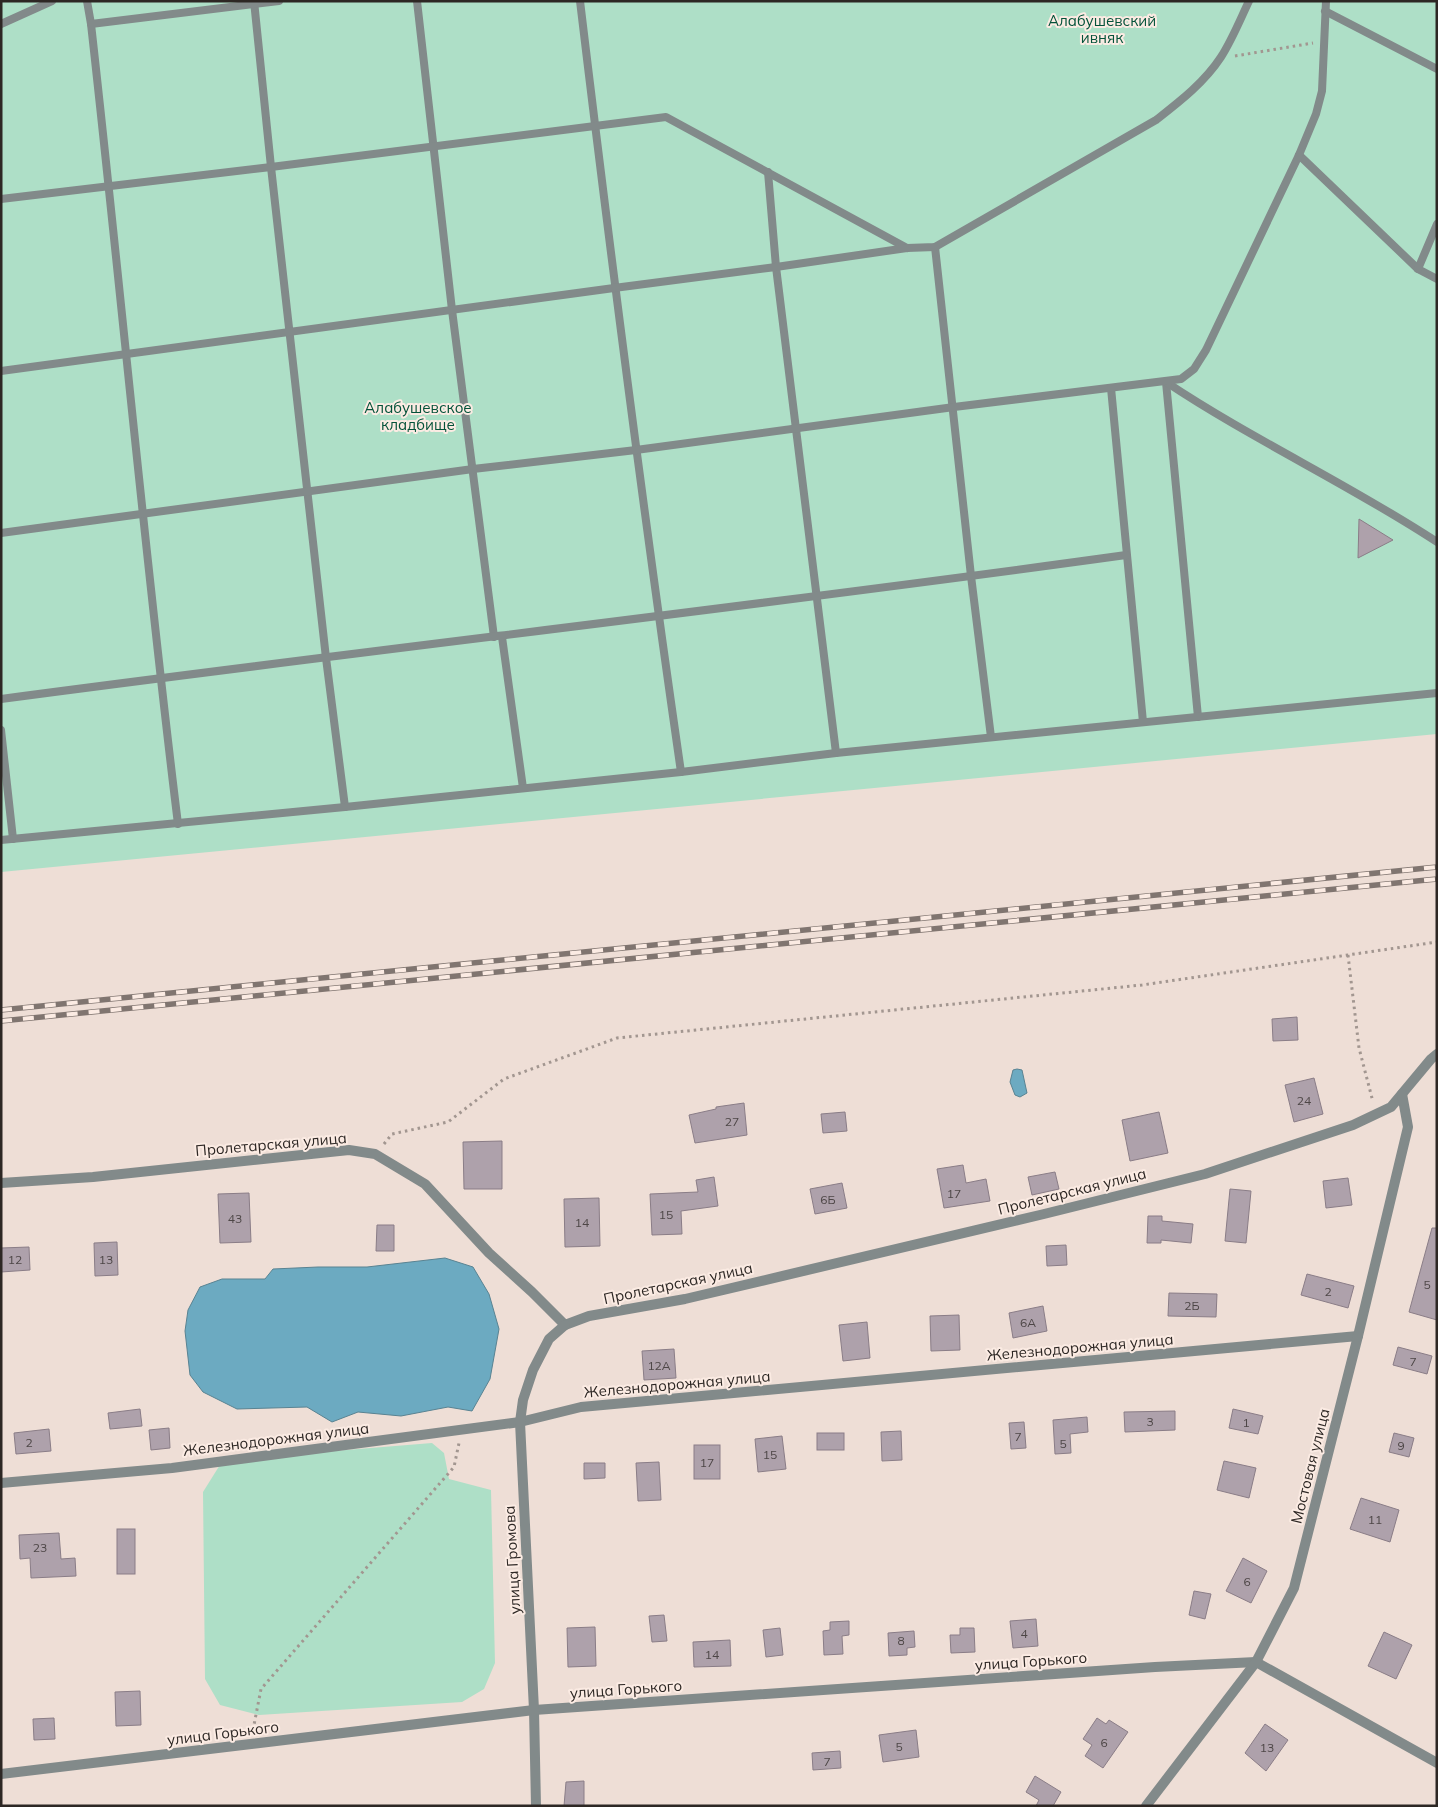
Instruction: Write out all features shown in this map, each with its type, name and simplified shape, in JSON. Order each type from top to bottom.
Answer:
[{"type":"street","name":"Пролетарская улица","points":[[1,1182],[93,1177],[349,1150],[375,1154],[424,1184],[489,1253],[565,1325],[589,1316],[685,1299],[1034,1217],[1205,1174],[1353,1125],[1390,1107],[1437,1054]]},
{"type":"street","name":"Мостовая улица","points":[[1146,1806],[1256,1662],[1294,1588],[1358,1336],[1408,1127],[1402,1094]]},
{"type":"street","name":"улица Громова","points":[[536,1806],[534,1710],[520,1422],[523,1400],[533,1370],[549,1340],[565,1325]]},
{"type":"street","name":"Железнодорожная улица","points":[[1,1483],[172,1468],[520,1422],[581,1407],[1358,1336]]},
{"type":"street","name":"улица Горького","points":[[1,1774],[534,1710],[1155,1667],[1256,1662]]},
{"type":"street","points":[[1256,1662],[1437,1763]]},
{"type":"lane","points":[[1,24],[52,1]]},
{"type":"lane","points":[[87,1],[109,187],[160,678],[178,824]]},
{"type":"lane","points":[[91,24],[279,1]]},
{"type":"lane","points":[[417,1],[432,146],[473,469],[498,637],[524,788]]},
{"type":"lane","points":[[580,1],[614,288],[681,772]]},
{"type":"lane","points":[[1,371],[907,248],[935,246],[1156,120],[1181,100],[1206,76],[1220,58],[1249,1]]},
{"type":"lane","points":[[1,533],[473,469],[797,430],[954,407],[1181,379],[1194,369],[1206,350],[1299,155],[1316,114],[1322,91],[1326,1]]},
{"type":"lane","points":[[254,3],[270,167],[326,658],[345,807]]},
{"type":"lane","points":[[1325,11],[1437,68]]},
{"type":"lane","points":[[1,199],[270,167],[666,116],[907,248]]},
{"type":"lane","points":[[1299,155],[1418,269],[1437,279]]},
{"type":"lane","points":[[768,172],[776,267],[836,753]]},
{"type":"lane","points":[[1418,269],[1437,224]]},
{"type":"lane","points":[[935,246],[971,576],[991,738]]},
{"type":"lane","points":[[1166,382],[1200,404],[1347,487],[1437,542]]},
{"type":"lane","points":[[1166,382],[1198,717]]},
{"type":"lane","points":[[1111,388],[1143,722]]},
{"type":"lane","points":[[1,699],[498,637],[1126,555]]},
{"type":"lane","points":[[1,840],[345,807],[681,772],[836,753],[1437,693]]},
{"type":"lane","points":[[1,730],[13,839]]},
{"type":"path","points":[[1220,58],[1324,42]]},
{"type":"path","points":[[375,1154],[392,1134],[448,1122],[504,1079],[617,1038],[1142,985],[1437,942]]},
{"type":"path","points":[[1348,955],[1359,1048],[1377,1113]]},
{"type":"path","points":[[250,1744],[261,1688],[454,1467],[461,1430]]},
{"type":"green space","name":"Алабушевское кладбище","points":[[1,1],[1437,1],[1437,734],[1,872]]},
{"type":"green space","points":[[432,1443],[444,1453],[449,1479],[491,1490],[495,1663],[484,1689],[462,1702],[259,1715],[220,1705],[205,1679],[203,1492],[223,1460]]},
{"type":"water","points":[[1013,1070],[1022,1070],[1027,1093],[1020,1097],[1015,1095],[1010,1082]]},
{"type":"water","points":[[445,1258],[473,1267],[489,1294],[499,1329],[490,1379],[472,1411],[448,1407],[401,1416],[358,1412],[332,1422],[307,1407],[237,1409],[203,1392],[190,1375],[185,1331],[188,1310],[200,1287],[222,1279],[265,1279],[273,1269],[367,1267]]},
{"type":"building","points":[[1359,519],[1393,540],[1358,558]]},
{"type":"building","points":[[1297,1017],[1298,1040],[1273,1041],[1272,1019]]},
{"type":"building","points":[[1314,1078],[1323,1114],[1294,1122],[1285,1085]]},
{"type":"building","points":[[744,1103],[747,1135],[695,1143],[689,1115],[716,1109],[716,1107]]},
{"type":"building","points":[[845,1112],[847,1131],[823,1133],[821,1114]]},
{"type":"building","points":[[1159,1112],[1168,1153],[1130,1161],[1122,1120]]},
{"type":"building","points":[[502,1141],[502,1189],[464,1189],[463,1142]]},
{"type":"building","points":[[963,1165],[966,1183],[986,1179],[990,1201],[944,1208],[937,1169]]},
{"type":"building","points":[[1055,1172],[1059,1189],[1032,1195],[1028,1177]]},
{"type":"building","points":[[714,1177],[718,1206],[681,1211],[682,1234],[652,1235],[650,1194],[698,1192],[696,1180]]},
{"type":"building","points":[[1348,1178],[1352,1205],[1326,1208],[1323,1181]]},
{"type":"building","points":[[842,1183],[847,1208],[815,1214],[810,1189]]},
{"type":"building","points":[[1230,1189],[1251,1191],[1246,1243],[1225,1241]]},
{"type":"building","points":[[249,1193],[251,1242],[220,1243],[218,1194]]},
{"type":"building","points":[[599,1198],[600,1246],[565,1247],[564,1199]]},
{"type":"building","points":[[1148,1216],[1162,1216],[1162,1221],[1193,1224],[1191,1243],[1161,1240],[1161,1243],[1147,1243]]},
{"type":"building","points":[[377,1225],[394,1225],[394,1251],[376,1251]]},
{"type":"building","points":[[1432,1228],[1437,1228],[1437,1320],[1409,1312]]},
{"type":"building","points":[[117,1242],[118,1275],[95,1276],[94,1243]]},
{"type":"building","points":[[1066,1245],[1067,1265],[1047,1266],[1046,1246]]},
{"type":"building","points":[[29,1247],[30,1270],[1,1272],[1,1248]]},
{"type":"building","points":[[1307,1274],[1354,1286],[1348,1308],[1301,1295]]},
{"type":"building","points":[[1169,1293],[1217,1294],[1216,1317],[1168,1316]]},
{"type":"building","points":[[1043,1306],[1047,1331],[1013,1338],[1009,1313]]},
{"type":"building","points":[[959,1315],[960,1350],[931,1351],[930,1316]]},
{"type":"building","points":[[867,1322],[870,1358],[843,1361],[839,1325]]},
{"type":"building","points":[[1398,1347],[1432,1356],[1427,1374],[1393,1365]]},
{"type":"building","points":[[674,1349],[676,1378],[644,1380],[642,1351]]},
{"type":"building","points":[[140,1409],[142,1426],[110,1429],[108,1413]]},
{"type":"building","points":[[1233,1409],[1263,1416],[1258,1434],[1229,1428]]},
{"type":"building","points":[[1175,1411],[1175,1430],[1125,1432],[1124,1412]]},
{"type":"building","points":[[1087,1417],[1088,1432],[1070,1434],[1071,1453],[1055,1454],[1053,1420]]},
{"type":"building","points":[[1024,1422],[1026,1448],[1011,1449],[1009,1423]]},
{"type":"building","points":[[169,1428],[170,1448],[151,1450],[149,1430]]},
{"type":"building","points":[[49,1429],[51,1451],[16,1454],[14,1433]]},
{"type":"building","points":[[901,1431],[902,1460],[882,1461],[881,1432]]},
{"type":"building","points":[[817,1433],[844,1433],[844,1450],[817,1450]]},
{"type":"building","points":[[1394,1433],[1414,1438],[1409,1457],[1389,1452]]},
{"type":"building","points":[[782,1436],[786,1469],[758,1472],[755,1439]]},
{"type":"building","points":[[694,1445],[720,1445],[720,1479],[694,1479]]},
{"type":"building","points":[[1224,1461],[1256,1468],[1249,1498],[1217,1490]]},
{"type":"building","points":[[659,1462],[661,1500],[638,1501],[636,1463]]},
{"type":"building","points":[[584,1463],[605,1463],[605,1478],[584,1479]]},
{"type":"building","points":[[1361,1498],[1399,1510],[1390,1542],[1350,1529]]},
{"type":"building","points":[[117,1529],[135,1529],[135,1574],[117,1574]]},
{"type":"building","points":[[59,1533],[61,1559],[75,1558],[76,1576],[31,1578],[30,1558],[20,1559],[19,1535]]},
{"type":"building","points":[[1243,1558],[1267,1571],[1251,1603],[1226,1591]]},
{"type":"building","points":[[1194,1591],[1211,1594],[1205,1619],[1189,1615]]},
{"type":"building","points":[[664,1615],[667,1641],[652,1642],[649,1616]]},
{"type":"building","points":[[1036,1619],[1038,1646],[1013,1648],[1010,1621]]},
{"type":"building","points":[[849,1621],[849,1635],[842,1636],[843,1654],[824,1655],[823,1631],[830,1630],[830,1622]]},
{"type":"building","points":[[595,1627],[596,1666],[568,1667],[567,1628]]},
{"type":"building","points":[[780,1628],[783,1655],[766,1657],[763,1630]]},
{"type":"building","points":[[960,1628],[974,1628],[975,1652],[951,1653],[950,1635],[960,1635]]},
{"type":"building","points":[[914,1631],[915,1647],[907,1648],[907,1655],[889,1656],[888,1633]]},
{"type":"building","points":[[1384,1632],[1412,1645],[1396,1679],[1368,1666]]},
{"type":"building","points":[[730,1640],[731,1666],[694,1667],[693,1642]]},
{"type":"building","points":[[140,1691],[141,1725],[116,1726],[115,1692]]},
{"type":"building","points":[[54,1718],[55,1739],[34,1740],[33,1719]]},
{"type":"building","points":[[1097,1718],[1106,1724],[1109,1720],[1128,1732],[1103,1768],[1085,1756],[1092,1745],[1083,1739]]},
{"type":"building","points":[[1265,1724],[1288,1740],[1266,1771],[1245,1753]]},
{"type":"building","points":[[916,1730],[919,1757],[883,1762],[879,1735]]},
{"type":"building","points":[[840,1751],[841,1768],[813,1770],[812,1753]]},
{"type":"building","points":[[1035,1776],[1061,1792],[1053,1806],[1036,1806],[1039,1800],[1026,1792]]},
{"type":"building","points":[[584,1781],[584,1806],[564,1806],[566,1782]]},
{"type":"railway","points":[[1,1010],[1437,867]]},
{"type":"railway","points":[[1,1021],[1437,879]]},
{"type":"park label","name":"Алабушевский ивняк","points":[[1102,28]]}]
